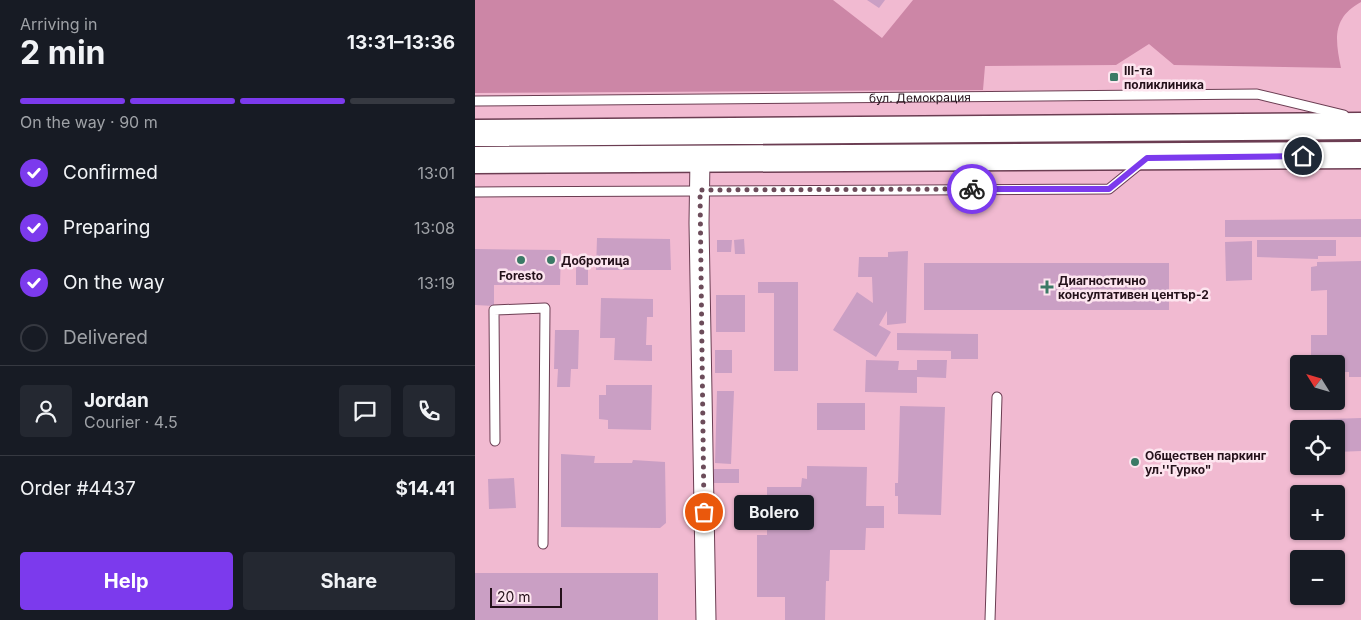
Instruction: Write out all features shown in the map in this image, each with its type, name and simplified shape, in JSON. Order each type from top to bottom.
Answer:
[{"type":"main road","points":[[475,133],[1361,126]]},
{"type":"main road","points":[[475,160],[1147,158],[1361,155]]},
{"type":"street","points":[[700,159],[705,620]]},
{"type":"lane","name":"бул. Демокрация","points":[[475,101],[1257,94],[1361,120]]},
{"type":"lane","points":[[475,192],[1109,189],[1147,158]]},
{"type":"lane","points":[[495,441],[494,310],[545,308],[543,544]]},
{"type":"lane","points":[[990,620],[997,397]]},
{"type":"shaded area","points":[[475,0],[833,0],[882,38],[913,0],[1361,0],[1361,2],[1352,8],[1340,22],[1337,39],[1341,68],[1174,65],[1149,44],[1116,65],[985,66],[983,90],[475,93]]},
{"type":"building","points":[[867,0],[885,0],[879,8]]},
{"type":"building","points":[[1361,219],[1361,237],[1225,237],[1225,220]]},
{"type":"building","points":[[597,238],[670,239],[671,270],[596,270]]},
{"type":"building","points":[[744,239],[745,254],[735,254],[734,240]]},
{"type":"building","points":[[717,240],[732,240],[731,252],[717,252]]},
{"type":"building","points":[[1257,240],[1336,240],[1336,256],[1318,256],[1318,259],[1257,257]]},
{"type":"building","points":[[1252,241],[1252,280],[1226,281],[1225,242]]},
{"type":"building","points":[[475,249],[561,250],[560,285],[494,285],[494,306],[475,305]]},
{"type":"building","points":[[908,251],[906,323],[887,325],[887,311],[879,325],[891,332],[876,357],[833,330],[857,292],[873,303],[872,277],[858,277],[859,257],[888,257],[888,252]]},
{"type":"building","points":[[576,258],[588,258],[588,285],[576,285]]},
{"type":"building","points":[[1361,261],[1361,377],[1349,377],[1349,372],[1345,372],[1345,355],[1311,355],[1311,335],[1327,335],[1327,290],[1311,291],[1311,267],[1317,266],[1317,262]]},
{"type":"building","name":"Диагностично консултативен център-2","points":[[924,263],[1169,263],[1169,310],[924,310]]},
{"type":"building","points":[[758,282],[798,282],[798,371],[774,371],[774,293],[758,293]]},
{"type":"building","points":[[716,295],[745,295],[745,332],[716,332]]},
{"type":"building","points":[[601,298],[653,299],[653,317],[647,317],[646,345],[652,345],[652,361],[614,360],[615,338],[600,338]]},
{"type":"building","points":[[555,330],[579,330],[578,369],[571,369],[570,387],[557,387],[558,369],[554,369]]},
{"type":"building","points":[[897,333],[978,334],[978,359],[951,359],[951,351],[897,350]]},
{"type":"building","points":[[715,350],[732,350],[732,373],[715,373]]},
{"type":"building","points":[[866,360],[899,361],[898,370],[917,370],[917,360],[947,360],[946,378],[917,377],[917,393],[865,392]]},
{"type":"building","points":[[606,385],[652,385],[651,430],[608,429],[608,420],[599,419],[599,395],[606,395]]},
{"type":"building","points":[[717,391],[734,391],[731,464],[715,463]]},
{"type":"building","points":[[817,403],[865,403],[865,430],[817,430]]},
{"type":"building","points":[[900,406],[945,407],[941,515],[898,514],[898,496],[895,496],[895,483],[898,483]]},
{"type":"building","points":[[1361,418],[1361,451],[1345,452],[1345,420],[1299,420]]},
{"type":"building","points":[[561,454],[595,456],[594,463],[632,463],[633,460],[665,462],[666,523],[660,528],[561,527]]},
{"type":"building","points":[[807,466],[867,467],[866,506],[884,506],[884,528],[866,528],[865,550],[830,550],[829,581],[826,581],[825,620],[785,620],[785,597],[757,597],[757,535],[767,535],[767,487],[801,487],[802,478],[807,479]]},
{"type":"building","points":[[714,469],[739,469],[739,483],[714,483]]},
{"type":"building","points":[[514,478],[516,508],[489,509],[488,479]]},
{"type":"building","points":[[475,573],[658,573],[658,620],[475,620]]},
{"type":"way so far","points":[[704,512],[699,260],[700,190],[972,189]]},
{"type":"place","name":"III-та поликлиника","points":[[1114,77]]},
{"type":"place","name":"Foresto","points":[[521,260]]},
{"type":"place","name":"Добротица","points":[[551,260]]},
{"type":"place","name":"Диагностично консултативен център-2","points":[[1047,287]]},
{"type":"place","name":"Oбществен паркинг ул.''Гурко\"","points":[[1135,462]]},
{"type":"place","name":"Bolero","points":[[704,512]]},
{"type":"route","points":[[972,189],[1109,189],[1147,158],[1303,156]]}]
